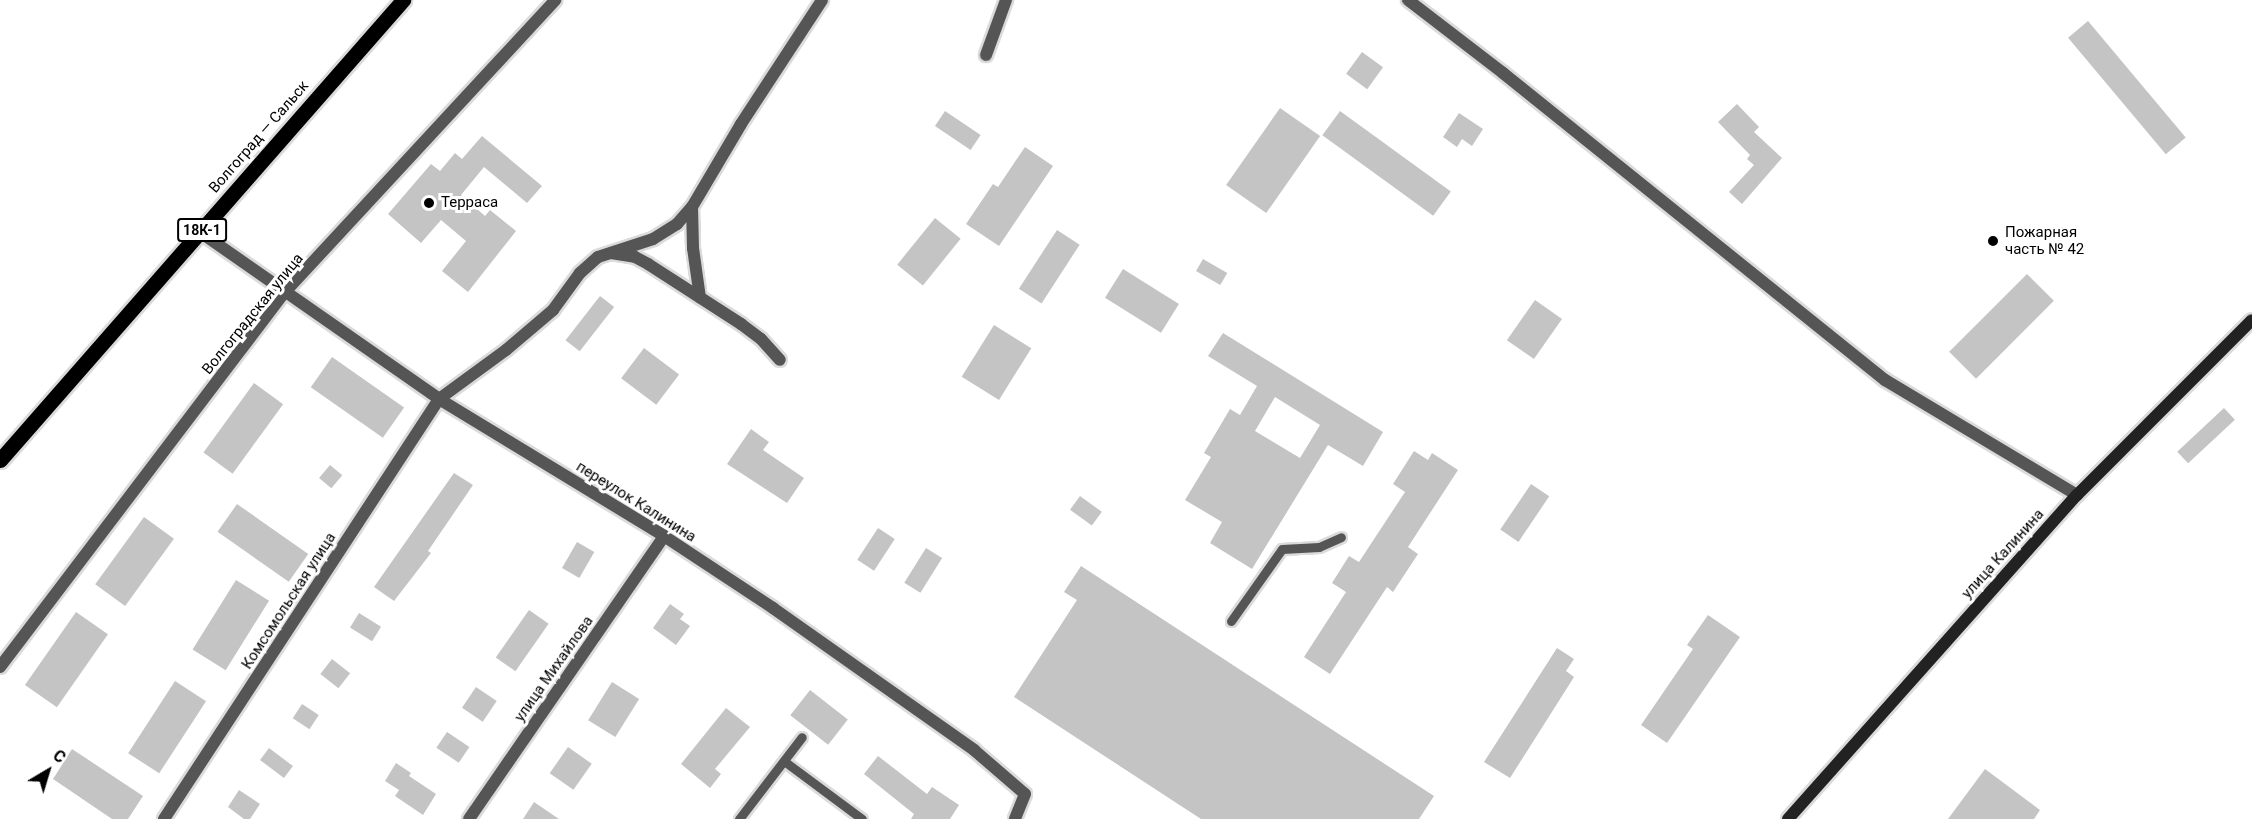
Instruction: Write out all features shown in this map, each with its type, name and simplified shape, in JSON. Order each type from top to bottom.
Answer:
[{"type":"main road","name":"Волгоград — Сальск","points":[[0,460],[403,0]]},
{"type":"street","name":"Волгоградская улица","points":[[0,667],[285,292],[555,0]]},
{"type":"street","points":[[439,399],[506,350],[553,310],[580,273],[598,257],[653,239],[677,224],[692,207],[741,124],[822,0]]},
{"type":"street","points":[[986,55],[1006,0]]},
{"type":"street","points":[[1408,0],[1503,73],[1885,380],[2077,495]]},
{"type":"street","points":[[692,207],[693,248],[700,298]]},
{"type":"street","name":"переулок Калинина","points":[[200,232],[439,399],[664,536],[773,608],[974,750],[1025,794],[1015,819]]},
{"type":"street","points":[[611,253],[635,257],[700,298],[761,339],[780,360]]},
{"type":"street","name":"улица Калинина","points":[[1788,819],[2077,495],[2252,320]]},
{"type":"street","name":"Комсомольская улица","points":[[164,819],[439,399]]},
{"type":"street","name":"улица Михайлова","points":[[470,819],[664,536]]},
{"type":"lane","points":[[1231,621],[1282,549],[1320,547],[1341,537]]},
{"type":"lane","points":[[739,819],[802,737]]},
{"type":"lane","points":[[784,761],[862,819]]},
{"type":"building","points":[[2088,21],[2186,137],[2166,154],[2068,38]]},
{"type":"building","points":[[1362,52],[1383,67],[1367,89],[1346,74]]},
{"type":"building","points":[[1737,104],[1759,127],[1754,132],[1782,158],[1742,204],[1729,192],[1754,165],[1747,159],[1750,155],[1718,122]]},
{"type":"building","points":[[1280,108],[1320,136],[1266,213],[1226,185]]},
{"type":"building","points":[[945,111],[981,135],[971,150],[935,126]]},
{"type":"building","points":[[1340,111],[1451,192],[1433,216],[1322,135]]},
{"type":"building","points":[[1459,113],[1483,129],[1472,146],[1462,139],[1457,147],[1443,137]]},
{"type":"building","points":[[482,136],[542,186],[527,203],[484,167],[461,195],[485,216],[490,210],[516,231],[468,292],[442,271],[466,241],[441,220],[421,243],[388,214],[431,164],[440,171],[455,153],[462,159]]},
{"type":"building","points":[[1025,147],[1053,166],[999,246],[966,224],[993,184],[998,187]]},
{"type":"building","points":[[935,218],[961,239],[923,285],[897,265]]},
{"type":"building","points":[[1057,230],[1080,245],[1042,303],[1019,289]]},
{"type":"building","points":[[1203,259],[1227,273],[1220,285],[1196,271]]},
{"type":"building","points":[[1123,269],[1179,304],[1161,333],[1105,298]]},
{"type":"building","points":[[2027,274],[2054,301],[1976,379],[1949,352]]},
{"type":"building","points":[[600,296],[614,307],[580,351],[566,340]]},
{"type":"building","points":[[1535,300],[1562,319],[1534,359],[1507,340]]},
{"type":"building","points":[[994,325],[1031,348],[999,400],[962,377]]},
{"type":"building","points":[[1223,333],[1383,432],[1363,466],[1328,445],[1252,569],[1210,543],[1222,522],[1185,500],[1211,457],[1204,453],[1230,409],[1240,415],[1257,386],[1208,356]],"holes":[[[1275,397],[1320,425],[1300,458],[1255,431]]]},
{"type":"building","points":[[644,348],[679,374],[656,405],[621,378]]},
{"type":"building","points":[[332,357],[404,407],[383,438],[311,387]]},
{"type":"building","points":[[254,383],[283,404],[233,474],[203,453]]},
{"type":"building","points":[[2224,408],[2235,420],[2188,463],[2177,452]]},
{"type":"building","points":[[751,429],[769,442],[763,450],[804,478],[787,503],[727,464]]},
{"type":"building","points":[[1414,451],[1428,460],[1432,453],[1458,470],[1408,547],[1418,554],[1393,592],[1387,587],[1330,674],[1304,657],[1346,592],[1332,583],[1349,556],[1359,562],[1405,492],[1393,484]]},
{"type":"building","points":[[330,465],[342,475],[331,488],[319,478]]},
{"type":"building","points":[[454,473],[473,485],[428,551],[431,553],[394,601],[374,587]]},
{"type":"building","points":[[1531,484],[1549,496],[1518,542],[1500,530]]},
{"type":"building","points":[[1080,496],[1102,512],[1092,526],[1070,510]]},
{"type":"building","points":[[237,504],[308,554],[289,582],[217,532]]},
{"type":"building","points":[[144,517],[174,539],[125,606],[95,584]]},
{"type":"building","points":[[878,528],[895,539],[874,571],[857,560]]},
{"type":"building","points":[[577,542],[594,552],[579,578],[562,568]]},
{"type":"building","points":[[926,548],[942,558],[920,593],[904,583]]},
{"type":"building","points":[[1081,566],[1434,796],[1419,819],[1201,819],[1014,697],[1077,600],[1064,592]]},
{"type":"building","points":[[236,580],[269,601],[226,670],[193,650]]},
{"type":"building","points":[[670,604],[684,614],[680,619],[690,626],[676,645],[653,628]]},
{"type":"building","points":[[529,610],[549,624],[515,671],[496,658]]},
{"type":"building","points":[[76,612],[108,634],[57,707],[25,685]]},
{"type":"building","points":[[359,613],[381,627],[372,641],[350,627]]},
{"type":"building","points":[[1708,615],[1740,637],[1667,743],[1641,725],[1693,649],[1687,645]]},
{"type":"building","points":[[1557,648],[1574,659],[1566,671],[1574,677],[1510,778],[1484,762]]},
{"type":"building","points":[[332,659],[350,673],[338,688],[320,674]]},
{"type":"building","points":[[175,681],[206,701],[159,773],[128,753]]},
{"type":"building","points":[[612,682],[639,699],[615,737],[588,720]]},
{"type":"building","points":[[476,687],[497,701],[483,722],[462,708]]},
{"type":"building","points":[[810,690],[848,720],[828,745],[790,715]]},
{"type":"building","points":[[302,704],[319,715],[310,729],[293,718]]},
{"type":"building","points":[[726,708],[750,727],[715,769],[721,774],[710,788],[681,764]]},
{"type":"building","points":[[447,732],[469,747],[459,763],[436,748]]},
{"type":"building","points":[[568,747],[592,764],[573,790],[550,773]]},
{"type":"building","points":[[269,748],[293,766],[284,778],[260,760]]},
{"type":"building","points":[[72,749],[143,796],[128,819],[112,819],[53,779]]},
{"type":"building","points":[[878,756],[927,794],[932,787],[959,805],[950,819],[911,819],[914,814],[864,774]]},
{"type":"building","points":[[396,763],[411,773],[409,776],[436,794],[423,815],[395,796],[399,790],[385,781]]},
{"type":"building","points":[[1985,769],[2040,810],[2034,819],[1948,819]]},
{"type":"building","points":[[239,790],[260,804],[250,819],[244,819],[228,807]]},
{"type":"building","points":[[534,802],[559,819],[523,819]]},
{"type":"place","name":"Терраса","points":[[429,203]]},
{"type":"place","name":"Пожарная часть № 42","points":[[1993,241]]}]
